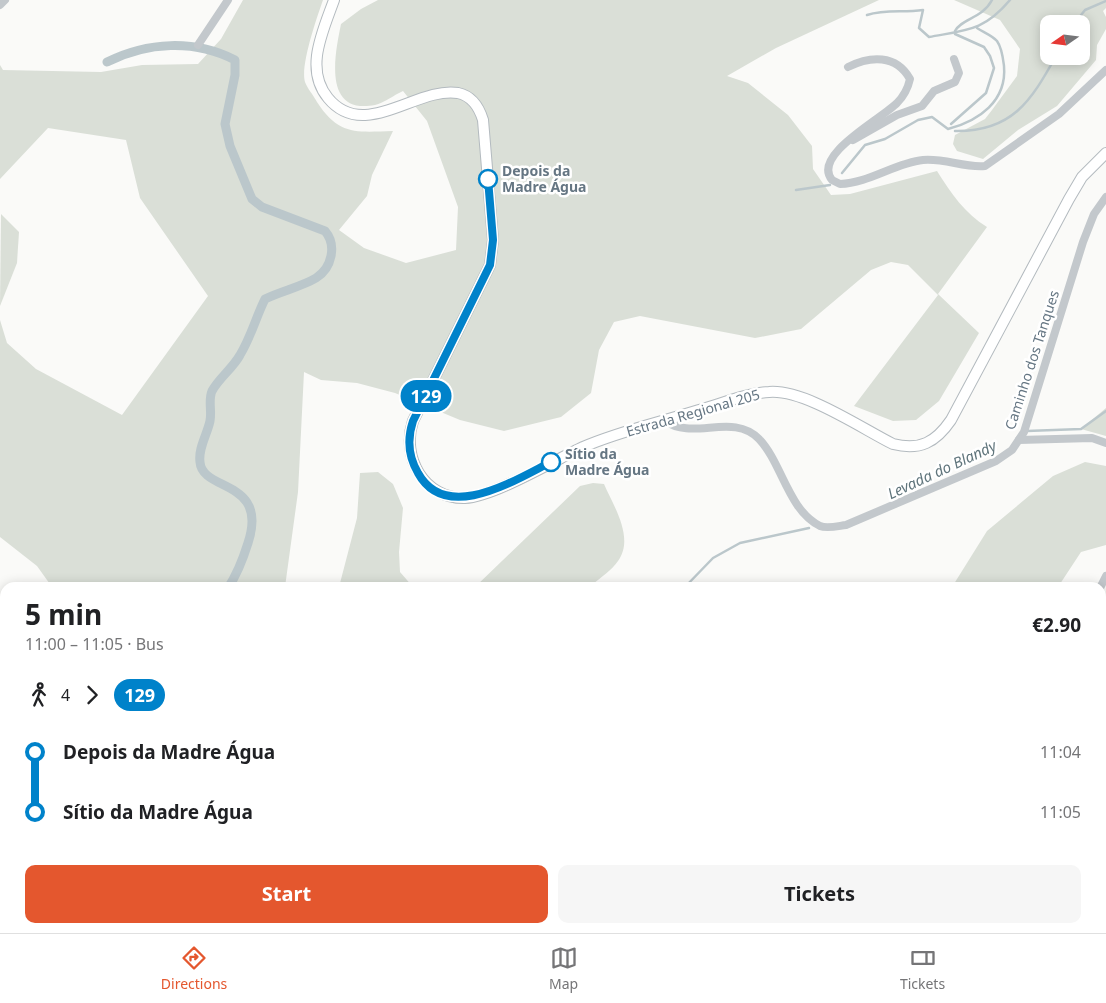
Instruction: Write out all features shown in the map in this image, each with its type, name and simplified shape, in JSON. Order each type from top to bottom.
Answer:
[{"type":"main road","name":"Estrada Regional 205","points":[[334,0],[316,64],[317,78],[322,90],[334,105],[342,110],[358,114],[370,114],[386,112],[437,95],[457,93],[465,95],[477,105],[484,127],[492,251],[480,288],[410,429],[409,449],[419,475],[442,494],[454,497],[472,497],[584,447],[757,394],[778,392],[803,397],[893,444],[915,447],[936,438],[950,420],[1082,177],[1106,153]]},
{"type":"street","points":[[0,5],[6,0]]},
{"type":"street","points":[[198,45],[228,0]]},
{"type":"street","points":[[848,67],[862,60],[876,58],[886,60],[906,72],[910,79],[908,87],[896,103],[836,151],[828,168],[830,178],[837,183],[854,181],[922,160],[948,161],[970,167],[985,166],[1059,114],[1106,70]]},
{"type":"street","points":[[849,141],[863,136],[897,115],[922,106],[934,91],[955,82],[959,73],[954,59]]},
{"type":"street","name":"Caminho dos Tanques","points":[[665,421],[670,425],[691,427],[732,426],[746,428],[760,440],[801,511],[820,526],[826,527],[846,525],[996,461],[1012,450],[1024,432],[1083,242],[1094,214],[1106,197]]},
{"type":"street","points":[[1019,440],[1092,438],[1106,443]]},
{"type":"shaded area","points":[[243,0],[323,0],[307,54],[304,75],[306,84],[325,113],[341,126],[350,130],[369,132],[393,131],[372,175],[367,196],[339,230],[364,248],[406,263],[456,250],[458,207],[427,121],[403,91],[375,105],[358,106],[346,101],[339,92],[335,65],[341,24],[361,9],[378,0],[879,0],[776,48],[727,76],[748,83],[788,115],[812,146],[813,169],[831,195],[850,194],[937,171],[965,209],[987,227],[938,294],[979,333],[939,401],[916,420],[893,421],[854,406],[938,295],[908,265],[891,262],[871,270],[801,329],[755,338],[640,316],[614,322],[599,350],[591,393],[561,417],[504,431],[460,420],[395,393],[357,383],[321,380],[304,372],[298,492],[286,582],[48,582],[37,566],[0,537],[0,320],[7,343],[36,369],[122,415],[208,296],[140,198],[126,140],[48,128],[0,179],[0,65],[3,70],[101,72],[142,65],[198,64],[221,39]]},
{"type":"shaded area","points":[[954,0],[1106,0],[1106,8],[1103,11],[1106,17],[1106,29],[1097,45],[1096,60],[1057,106],[1018,130],[983,159],[957,151],[953,144],[955,135],[985,119],[1017,76],[1020,49],[1000,20]]},
{"type":"shaded area","points":[[1,214],[19,232],[17,263],[0,306]]},
{"type":"shaded area","points":[[1106,408],[1106,436],[1081,429]]},
{"type":"shaded area","points":[[1085,462],[1106,466],[1106,545],[1081,552],[1061,582],[955,582],[987,531],[1053,476]]},
{"type":"shaded area","points":[[378,472],[393,484],[403,508],[399,552],[400,572],[409,582],[340,582],[357,518],[360,473]]},
{"type":"shaded area","points":[[593,483],[604,484],[621,522],[624,542],[623,552],[610,570],[596,582],[480,582],[580,486]]},
{"type":"waterway","points":[[955,31],[962,23],[983,11],[992,0]]},
{"type":"waterway","points":[[867,15],[881,12],[923,10],[919,28],[929,37],[974,28],[992,18],[1010,0]]},
{"type":"waterway","points":[[1081,15],[1085,10],[1106,1]]},
{"type":"waterway","points":[[842,173],[865,145],[885,139],[918,120],[932,117],[948,129],[970,121],[989,108],[1001,89],[1004,78],[1004,66],[997,41],[977,28]]},
{"type":"waterway","points":[[951,124],[986,93],[994,68],[990,56],[984,47],[955,34]]},
{"type":"waterway","points":[[107,62],[138,50],[171,46],[203,49],[235,60],[235,75],[225,124],[230,146],[252,199],[262,207],[325,231],[331,243],[331,256],[321,274],[304,284],[265,299],[240,355],[215,386],[211,394],[210,421],[201,447],[200,462],[203,471],[211,478],[243,497],[250,508],[252,522],[248,543],[232,582]]},
{"type":"waterway","points":[[955,131],[975,130],[1005,120],[1018,111],[1028,100],[1051,65]]},
{"type":"waterway","points":[[796,190],[830,185]]},
{"type":"waterway","name":"Levada do Blandy","points":[[1027,431],[1081,429],[1106,411]]},
{"type":"waterway","name":"Levada do Blandy","points":[[690,582],[713,558],[740,543],[809,528]]},
{"type":"bus line","name":"129","points":[[488,179],[493,240],[490,265],[457,336],[413,421],[410,429],[409,449],[412,462],[425,482],[442,494],[464,498],[481,495],[551,462]]},
{"type":"place","name":"Depois da Madre Água","points":[[488,179]]},
{"type":"place","name":"Sítio da Madre Água","points":[[551,462]]}]
